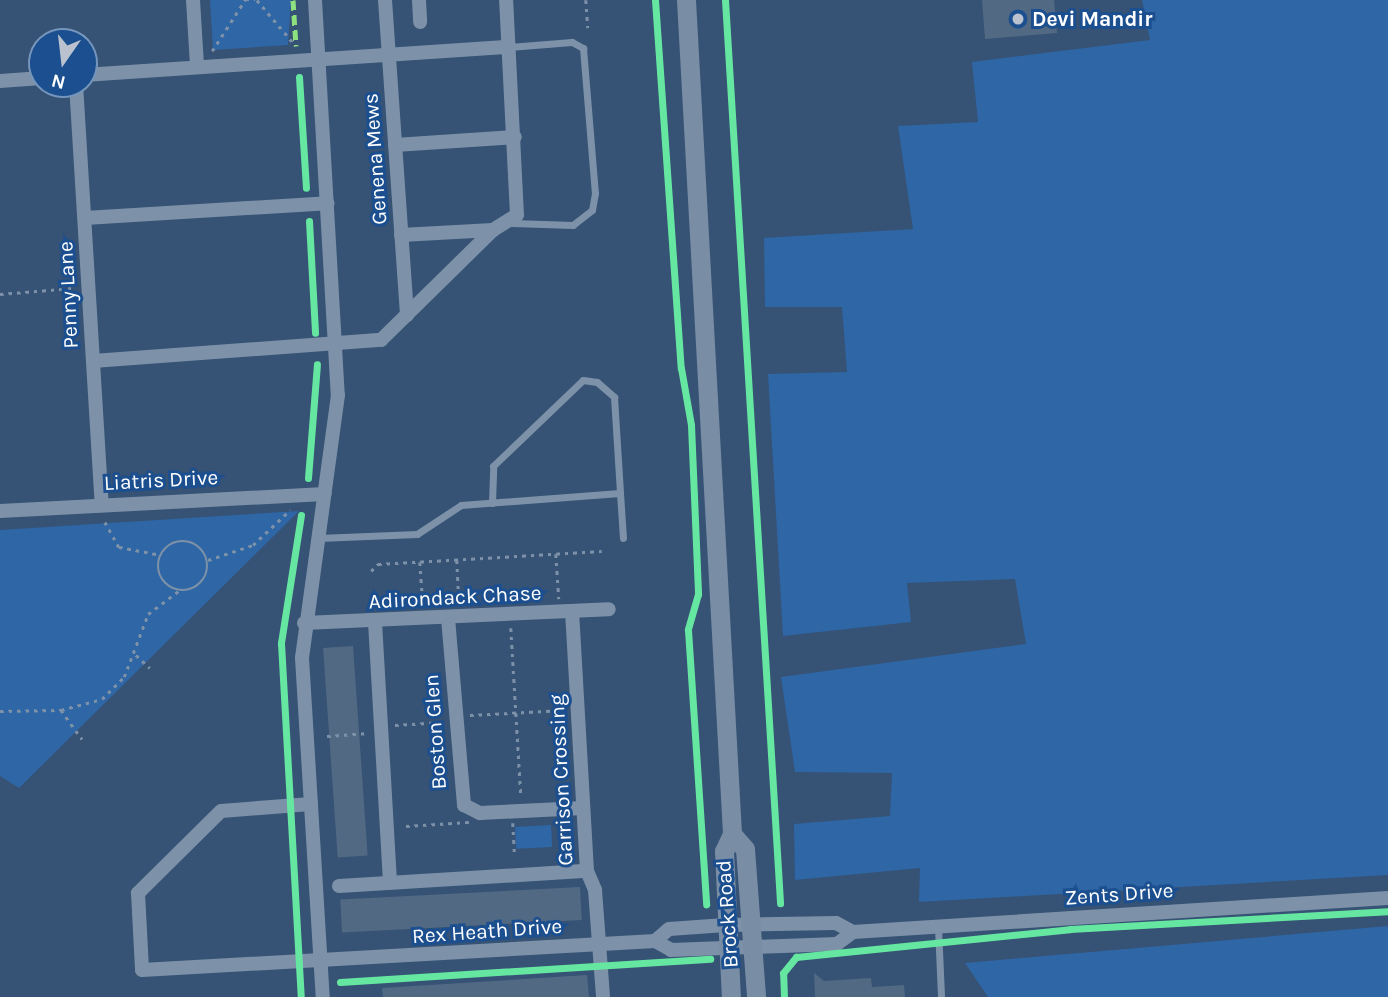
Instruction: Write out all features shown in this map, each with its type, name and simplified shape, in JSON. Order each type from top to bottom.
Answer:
[{"type":"main road","name":"Brock Road","points":[[687,0],[732,834],[723,850],[730,997]]},
{"type":"main road","name":"Brock Road","points":[[732,834],[746,849],[753,924],[755,997]]},
{"type":"street","points":[[193,0],[197,66]]},
{"type":"street","points":[[315,0],[338,395],[304,623],[311,804],[324,997]]},
{"type":"street","name":"Genena Mews","points":[[385,0],[407,315]]},
{"type":"street","points":[[419,0],[420,22]]},
{"type":"street","points":[[401,235],[493,230],[512,223],[519,205],[506,0]]},
{"type":"street","points":[[98,74],[509,47]]},
{"type":"street","points":[[0,81],[28,79]]},
{"type":"street","name":"Penny Lane","points":[[77,98],[102,504]]},
{"type":"street","points":[[395,145],[515,137]]},
{"type":"street","points":[[85,218],[328,203]]},
{"type":"street","points":[[93,361],[381,340],[493,230]]},
{"type":"street","name":"Liatris Drive","points":[[0,511],[325,494]]},
{"type":"street","name":"Adirondack Chase","points":[[304,623],[375,622],[454,613],[509,614],[609,609]]},
{"type":"street","name":"Garrison Crossing","points":[[572,611],[587,871],[595,890],[603,997]]},
{"type":"street","name":"Boston Glen","points":[[454,613],[464,805],[480,813],[583,808]]},
{"type":"street","points":[[375,622],[390,883]]},
{"type":"street","name":"Rex Heath Drive","points":[[311,804],[221,811],[138,893],[142,970],[655,941],[671,950],[727,947]]},
{"type":"street","points":[[339,886],[587,871]]},
{"type":"street","name":"Zents Drive","points":[[726,925],[836,923],[853,932],[1388,898]]},
{"type":"street","name":"Rex Heath Drive","points":[[655,941],[669,929],[726,925]]},
{"type":"street","name":"Zents Drive","points":[[727,947],[837,944],[853,932]]},
{"type":"lane","points":[[509,47],[572,42],[583,48],[595,193],[592,210],[573,225],[512,223]]},
{"type":"lane","points":[[492,503],[493,466],[583,380],[597,382],[614,397],[623,538]]},
{"type":"lane","points":[[317,538],[417,534],[450,508],[620,494]]},
{"type":"lane","points":[[938,927],[941,997]]},
{"type":"path","points":[[212,51],[245,0],[256,0],[296,46]]},
{"type":"path","points":[[586,0],[588,28]]},
{"type":"path","points":[[0,294],[74,288]]},
{"type":"path","points":[[208,561],[253,545],[290,510]]},
{"type":"path","points":[[105,522],[119,547],[161,555],[182,541],[198,547],[208,561]]},
{"type":"path","points":[[371,571],[378,564],[602,551]]},
{"type":"path","points":[[556,554],[559,602]]},
{"type":"path","points":[[161,555],[161,577],[177,590]]},
{"type":"path","points":[[454,613],[457,560]]},
{"type":"path","points":[[0,711],[61,710],[102,699],[136,655],[148,614],[177,590],[201,584],[208,561]]},
{"type":"path","points":[[420,562],[424,611]]},
{"type":"path","points":[[509,614],[521,803]]},
{"type":"path","points":[[136,655],[150,668]]},
{"type":"path","points":[[61,710],[82,740]]},
{"type":"path","points":[[463,716],[577,710]]},
{"type":"path","points":[[388,725],[448,722]]},
{"type":"path","points":[[327,736],[373,733]]},
{"type":"path","points":[[512,820],[515,856]]},
{"type":"shaded area","points":[[210,0],[291,0],[288,45],[213,50]]},
{"type":"shaded area","points":[[1142,0],[1388,0],[1388,875],[919,902],[920,868],[795,880],[794,824],[890,816],[892,773],[795,772],[781,677],[1026,644],[1015,579],[907,583],[911,622],[783,636],[768,374],[847,372],[842,307],[765,307],[764,238],[913,229],[898,126],[978,122],[972,62],[1150,40]]},
{"type":"shaded area","points":[[299,511],[19,788],[0,776],[0,530]]},
{"type":"shaded area","points":[[551,825],[552,847],[516,849],[515,827]]},
{"type":"shaded area","points":[[1388,926],[1388,997],[988,997],[965,963]]},
{"type":"building","name":"Devi Mandir","points":[[982,0],[1054,0],[1057,33],[985,39]]},
{"type":"building","points":[[353,646],[368,855],[338,858],[323,648]]},
{"type":"building","points":[[580,887],[582,920],[342,933],[340,900]]},
{"type":"building","points":[[814,973],[824,981],[871,978],[872,987],[904,985],[905,997],[815,997]]},
{"type":"building","points":[[587,975],[589,997],[383,997],[382,988]]},
{"type":"marked path","points":[[293,0],[296,46]]},
{"type":"cycle path","points":[[655,0],[681,368],[691,425],[698,594],[688,630],[706,904]]},
{"type":"cycle path","points":[[725,0],[780,903]]},
{"type":"cycle path","points":[[299,77],[306,188]]},
{"type":"cycle path","points":[[309,221],[315,333]]},
{"type":"cycle path","points":[[308,478],[317,364]]},
{"type":"cycle path","points":[[301,515],[281,643],[301,997]]},
{"type":"cycle path","points":[[784,997],[783,973],[796,957],[1070,929],[1388,911]]},
{"type":"cycle path","points":[[340,982],[710,959]]},
{"type":"place","name":"Devi Mandir","points":[[1018,19]]}]
